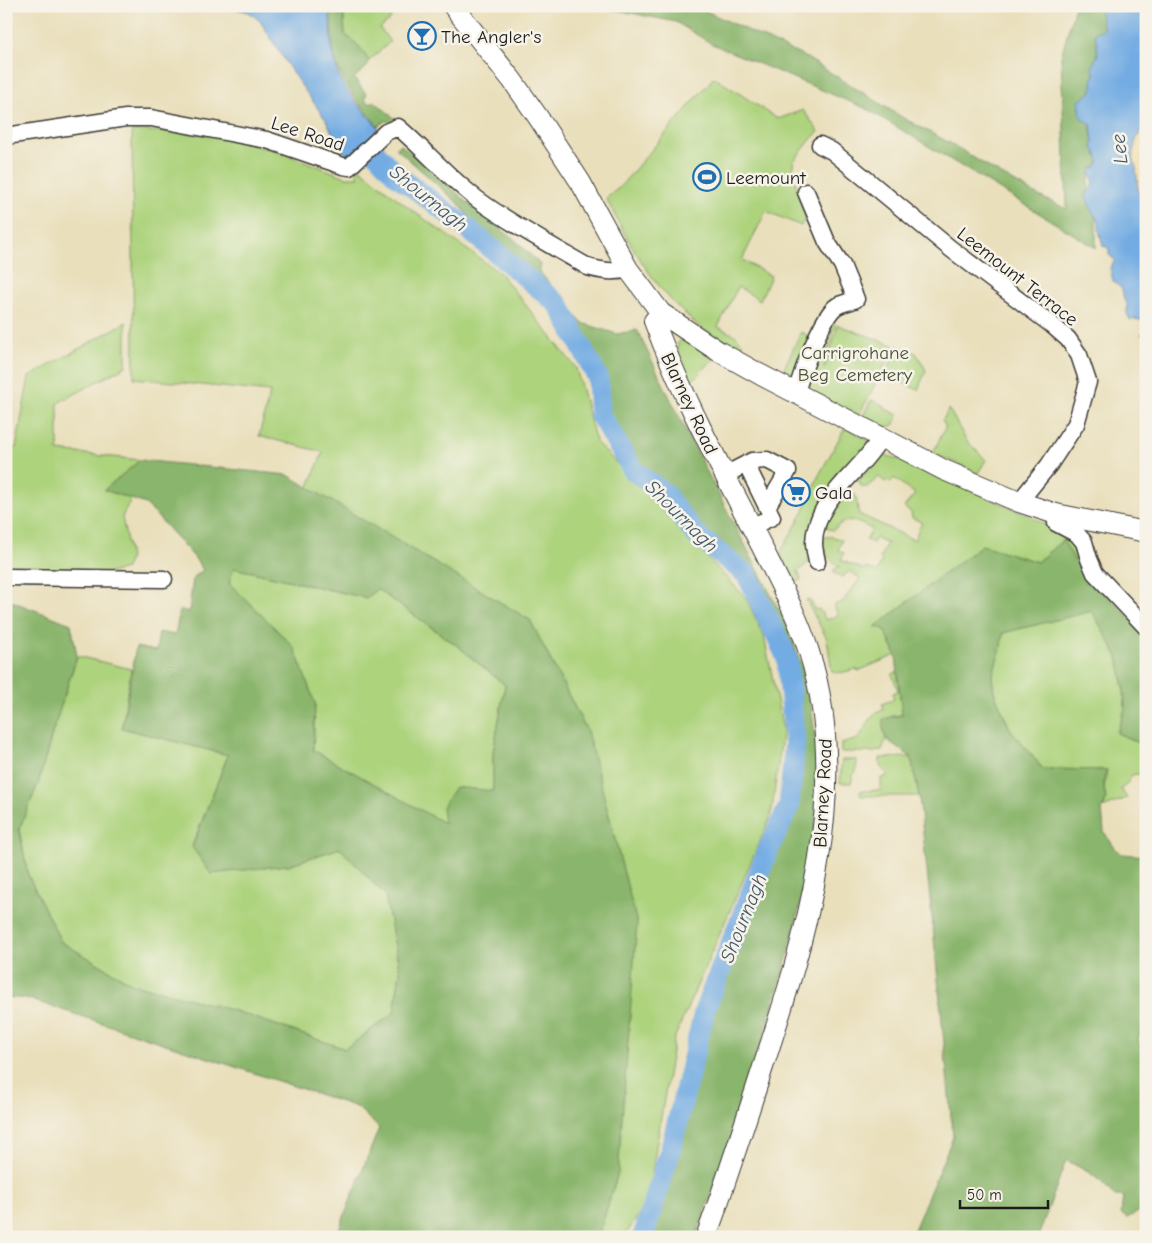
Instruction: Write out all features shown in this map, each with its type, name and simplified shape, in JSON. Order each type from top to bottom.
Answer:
[{"type":"main road","points":[[454,6],[538,117],[581,183],[628,269],[661,313],[718,351],[944,470],[1018,502],[1056,514],[1146,532]]},
{"type":"main road","name":"Blarney Road","points":[[661,313],[654,321],[666,352],[725,475],[793,609],[809,651],[822,699],[826,736],[826,786],[818,859],[795,965],[706,1237]]},
{"type":"street","name":"Lee Road","points":[[6,136],[126,118],[150,118],[267,140],[343,166],[349,166],[386,132],[398,127],[476,198],[498,214],[588,267],[601,271],[619,272],[628,269]]},
{"type":"street","name":"Leemount Terrace","points":[[820,145],[832,151],[902,210],[1052,325],[1068,339],[1079,356],[1088,382],[1076,424],[1049,465],[1018,502]]},
{"type":"street","points":[[796,393],[801,374],[827,316],[837,306],[856,300],[842,265],[827,242],[806,192]]},
{"type":"street","points":[[817,562],[814,543],[817,526],[824,510],[833,495],[873,450],[881,438]]},
{"type":"street","points":[[725,475],[752,461],[767,460],[788,471],[767,507]]},
{"type":"street","points":[[746,464],[772,517],[751,527]]},
{"type":"street","points":[[1056,514],[1056,523],[1077,534],[1084,542],[1088,559],[1095,573],[1146,627]]},
{"type":"street","points":[[6,576],[164,579]]},
{"type":"green space","points":[[331,6],[343,6],[345,34],[359,46],[369,61],[367,67],[354,78],[367,95],[364,98],[370,104],[374,101],[393,117],[404,123],[385,121],[378,126],[345,83],[333,51]]},
{"type":"green space","points":[[343,6],[399,7],[389,15],[391,19],[380,28],[390,42],[369,61],[359,46],[345,35]]},
{"type":"green space","points":[[596,6],[695,6],[807,58],[905,119],[952,144],[1037,195],[1067,209],[1061,57],[1075,6],[1097,6],[1104,29],[1095,35],[1097,62],[1092,91],[1086,97],[1085,119],[1090,123],[1093,143],[1099,161],[1096,168],[1092,168],[1090,171],[1086,196],[1096,220],[1096,248],[867,109],[712,44],[676,22]]},
{"type":"green space","points":[[714,77],[778,119],[803,110],[819,132],[793,162],[794,178],[806,216],[801,226],[766,211],[742,260],[771,276],[760,300],[738,287],[718,327],[735,335],[743,343],[741,348],[737,350],[714,337],[693,321],[659,286],[644,266],[606,198],[619,188]]},
{"type":"green space","points":[[132,130],[218,135],[275,150],[346,177],[359,177],[356,171],[359,168],[413,211],[500,273],[576,368],[596,442],[746,598],[764,636],[783,730],[771,816],[674,1039],[647,1203],[624,1237],[598,1237],[618,1173],[587,731],[530,620],[307,491],[323,452],[259,436],[270,392],[134,378]]},
{"type":"green space","points":[[400,144],[482,215],[514,239],[540,264],[539,271],[582,323],[617,334],[637,330],[688,435],[788,628],[808,684],[816,742],[819,798],[810,863],[789,951],[737,1125],[696,1237],[646,1237],[675,1148],[704,1027],[720,980],[790,812],[798,785],[792,661],[750,576],[715,542],[662,482],[638,466],[604,415],[601,378],[583,339],[561,304],[477,227],[460,205],[396,148]]},
{"type":"green space","points":[[126,322],[126,366],[58,403],[58,451],[140,460],[105,490],[131,499],[122,517],[130,557],[126,569],[86,579],[6,577],[6,448],[16,448],[29,377]]},
{"type":"green space","name":"Carrigrohane Beg Cemetery","points":[[832,323],[836,325],[832,333],[824,369],[838,325],[895,346],[858,417],[805,388],[806,377]]},
{"type":"green space","points":[[801,332],[812,337],[792,381],[781,374]]},
{"type":"green space","points":[[685,340],[715,358],[691,382],[680,357],[678,342]]},
{"type":"green space","points":[[898,346],[916,353],[926,370],[918,390],[885,375]]},
{"type":"green space","points":[[871,400],[885,406],[884,408],[898,415],[894,425],[887,427],[863,416]]},
{"type":"green space","points":[[949,409],[966,440],[986,460],[978,473],[933,453],[945,428],[945,424],[942,421]]},
{"type":"green space","points":[[845,428],[867,439],[870,445],[834,487],[808,563],[798,571],[801,580],[795,583],[780,553],[804,511],[818,477]]},
{"type":"green space","points":[[884,455],[905,461],[1028,515],[1074,541],[1082,555],[1075,561],[1063,540],[1037,562],[982,545],[876,626],[884,629],[896,655],[858,671],[856,669],[832,672],[827,639],[806,600],[810,600],[815,610],[819,609],[826,620],[838,615],[834,605],[842,602],[860,579],[850,571],[842,577],[834,573],[834,569],[840,566],[827,556],[820,540],[833,537],[842,540],[838,550],[844,553],[841,560],[865,570],[866,568],[877,572],[882,560],[880,558],[887,543],[876,538],[873,543],[866,540],[872,529],[852,520],[843,522],[833,530],[828,529],[825,524],[836,503],[849,490],[856,497],[859,514],[914,540],[922,522],[912,518],[911,512],[904,507],[915,494],[894,478],[890,483],[887,480],[885,482],[879,477],[867,487],[862,487],[858,480]]},
{"type":"green space","points":[[140,460],[288,475],[530,620],[587,731],[637,923],[618,1173],[598,1237],[336,1237],[379,1128],[357,1107],[29,999],[6,997],[6,599],[71,624],[77,656],[38,784],[19,829],[28,875],[61,942],[133,984],[235,1011],[345,1049],[394,1013],[400,972],[385,895],[340,848],[288,865],[211,874],[192,847],[228,755],[122,728],[136,647],[156,651],[159,632],[175,635],[180,610],[189,612],[193,578],[203,570],[194,557],[146,504],[104,490]],"holes":[[[234,568],[366,598],[377,589],[455,644],[505,685],[493,753],[493,791],[455,787],[442,807],[444,823],[313,750],[315,703],[294,647],[229,583]]]},
{"type":"green space","points":[[1063,540],[1075,561],[1146,635],[1146,755],[1143,754],[1141,744],[1117,733],[1125,709],[1124,688],[1118,657],[1092,611],[1003,633],[992,677],[994,692],[1010,729],[1043,769],[1107,770],[1104,778],[1106,800],[1102,809],[1104,832],[1115,848],[1122,854],[1146,856],[1146,1020],[1138,1040],[1146,1056],[1146,1208],[1127,1218],[1121,1214],[1123,1196],[1114,1196],[1098,1179],[1066,1160],[1038,1237],[911,1237],[953,1137],[919,796],[911,757],[886,739],[883,719],[902,715],[896,655],[884,629],[875,627],[982,545],[1037,562]]},
{"type":"green space","points":[[234,568],[366,598],[377,589],[455,644],[505,685],[493,753],[493,791],[444,824],[313,750],[315,703],[229,582]]},
{"type":"green space","points":[[1092,611],[1118,657],[1124,688],[1125,709],[1117,732],[1141,744],[1143,754],[1146,755],[1146,778],[1138,774],[1132,775],[1121,789],[1127,798],[1103,808],[1106,800],[1104,788],[1107,770],[1043,769],[1010,729],[994,692],[992,677],[1001,646],[1002,633]]},
{"type":"green space","points":[[77,656],[131,669],[122,728],[228,755],[192,846],[288,865],[340,848],[385,895],[400,972],[394,1013],[345,1049],[235,1011],[133,984],[61,942],[28,875],[19,829],[38,784]]},
{"type":"green space","points":[[897,672],[902,715],[891,716],[883,727],[886,739],[882,750],[874,752],[841,752],[841,744],[858,739],[873,715],[884,709],[882,704],[894,699],[893,693],[898,691],[892,674]]},
{"type":"green space","points":[[911,757],[919,796],[861,796],[860,791],[881,790],[881,778],[886,777],[887,774],[880,766],[880,758]]},
{"type":"green space","points":[[842,760],[857,760],[856,772],[851,783],[840,783]]},
{"type":"sand","points":[[1144,122],[1146,126],[1146,248],[1144,243],[1144,202],[1138,190],[1133,157],[1135,143]]},
{"type":"water","points":[[224,6],[330,6],[333,50],[339,76],[352,96],[379,128],[350,157],[341,150],[326,120],[294,75],[260,21],[249,12]]},
{"type":"water","name":"Lee","points":[[1097,6],[1146,6],[1144,122],[1135,143],[1133,157],[1138,190],[1144,202],[1146,339],[1141,334],[1145,332],[1143,321],[1130,320],[1122,289],[1113,281],[1110,268],[1115,260],[1109,255],[1109,248],[1103,246],[1099,222],[1086,196],[1094,182],[1090,173],[1092,168],[1096,168],[1099,161],[1095,150],[1092,148],[1091,124],[1081,118],[1079,101],[1092,91],[1092,81],[1095,74],[1092,69],[1098,56],[1095,33],[1104,29]]},
{"type":"waterway","name":"Shournagh","points":[[356,131],[396,175],[456,219],[559,305],[598,378],[600,415],[633,470],[665,494],[696,535],[747,575],[787,658],[795,742],[789,806],[769,848],[705,1009],[671,1148],[643,1237]]},
{"type":"place","name":"The Angler's","points":[[422,36]]},
{"type":"place","name":"Leemount","points":[[707,177]]},
{"type":"place","name":"Gala","points":[[796,492]]}]
